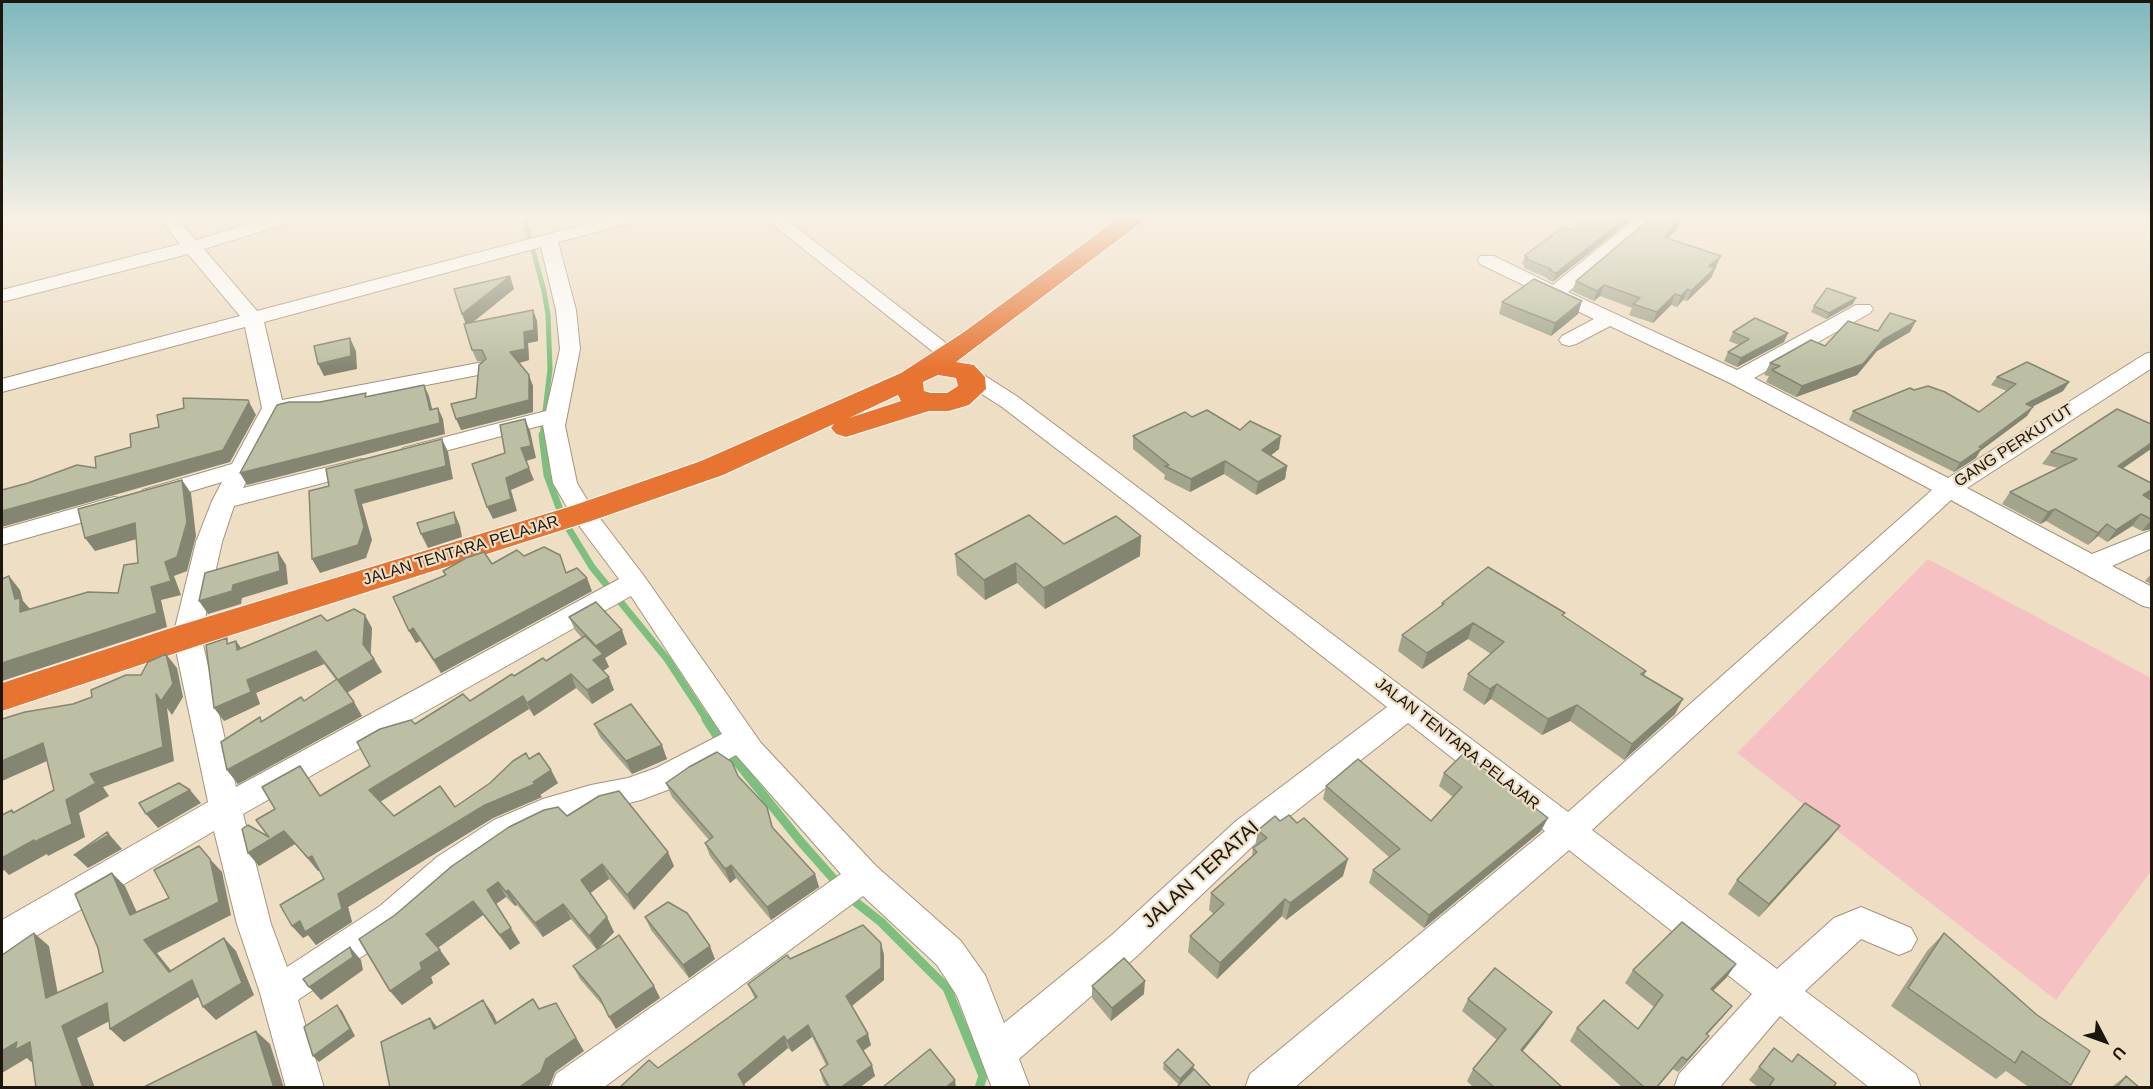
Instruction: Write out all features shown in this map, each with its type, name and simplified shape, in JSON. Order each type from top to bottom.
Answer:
[{"type":"highway","points":[[942,379],[965,355],[973,338],[1066,268]]},
{"type":"highway","name":"JALAN TENTARA PELAJAR","points":[[2,697],[187,636],[571,517],[712,468],[942,379]]},
{"type":"street","points":[[2,296],[111,268]]},
{"type":"street","points":[[210,268],[253,319],[273,408],[224,501],[209,542],[187,636],[254,924],[278,993],[305,1088]]},
{"type":"street","points":[[2,386],[443,268]]},
{"type":"street","points":[[551,268],[566,310],[570,349],[552,416],[571,517],[619,591],[730,744],[750,752],[850,886],[949,953],[972,987],[1011,1088]]},
{"type":"street","name":"JALAN TENTARA PELAJAR","points":[[825,268],[942,379],[1010,402],[1409,706],[1902,1088]]},
{"type":"street","points":[[1503,268],[1738,378],[2151,599]]},
{"type":"street","points":[[1555,293],[1586,268]]},
{"type":"street","points":[[1738,378],[1863,309]]},
{"type":"street","points":[[1569,340],[1611,318]]},
{"type":"street","name":"GANG PERKUTUT","points":[[1264,1088],[1569,831],[1948,489],[2151,358]]},
{"type":"street","points":[[273,408],[478,369]]},
{"type":"street","points":[[942,379],[1010,402]]},
{"type":"street","points":[[224,501],[552,416]]},
{"type":"street","points":[[2,537],[241,469]]},
{"type":"street","points":[[2091,565],[2151,538]]},
{"type":"street","points":[[2,938],[226,808],[619,591]]},
{"type":"street","name":"JALAN TERATAI","points":[[999,1052],[1125,945],[1247,831],[1409,706]]},
{"type":"street","points":[[278,993],[392,917],[449,867],[505,830],[543,812],[639,788],[667,777],[730,744]]},
{"type":"street","points":[[570,1088],[850,886]]},
{"type":"street","points":[[1693,1088],[1779,992],[1846,929],[1861,922],[1899,939]]},
{"type":"shaded area","points":[[1928,559],[2151,678],[2151,871],[2056,1000],[1737,753]]},
{"type":"building","points":[[1548,268],[1563,268],[1556,273],[1549,270],[1551,269]]},
{"type":"building","points":[[1592,268],[1715,268],[1691,291],[1688,289],[1681,296],[1675,294],[1657,312],[1633,304],[1640,298],[1604,285],[1597,291],[1576,281]]},
{"type":"building","points":[[510,276],[462,314],[454,289]]},
{"type":"building","points":[[1534,279],[1582,301],[1555,323],[1502,302]]},
{"type":"building","points":[[1827,288],[1856,298],[1829,313],[1814,306]]},
{"type":"building","points":[[533,310],[534,330],[524,332],[525,349],[510,352],[529,375],[529,400],[456,419],[451,404],[476,398],[479,365],[486,359],[482,350],[472,350],[464,324]]},
{"type":"building","points":[[1890,313],[1916,321],[1883,340],[1863,364],[1802,386],[1772,370],[1780,366],[1770,363],[1811,340],[1825,346],[1848,321],[1878,331]]},
{"type":"building","points":[[1755,318],[1788,333],[1741,358],[1728,352],[1749,339],[1733,332]]},
{"type":"building","points":[[350,338],[351,356],[318,364],[314,346]]},
{"type":"building","points":[[2027,362],[2069,382],[2026,404],[2033,407],[1960,463],[1853,411],[1910,388],[1914,390],[1928,386],[1945,392],[1979,412],[2016,384],[1997,377]]},
{"type":"building","points":[[424,385],[430,410],[438,408],[440,423],[240,473],[277,405],[289,402],[320,402],[366,393],[365,397]]},
{"type":"building","points":[[183,398],[248,400],[249,402],[223,450],[2,511],[2,490],[77,465],[96,468],[95,457],[131,447],[130,434],[159,427],[157,415],[184,408]]},
{"type":"building","points":[[2117,409],[2151,424],[2151,443],[2118,466],[2151,483],[2151,490],[2143,495],[2151,500],[2151,519],[2141,514],[2116,530],[2107,524],[2098,533],[2055,509],[2048,512],[2010,492],[2077,459],[2051,452]]},
{"type":"building","points":[[1207,410],[1240,430],[1250,421],[1281,436],[1262,450],[1287,466],[1258,482],[1225,461],[1191,479],[1165,466],[1169,465],[1133,436],[1185,412],[1192,417]]},
{"type":"building","points":[[525,419],[531,446],[521,448],[529,468],[506,478],[511,499],[487,507],[472,464],[505,453],[500,425]]},
{"type":"building","points":[[442,439],[446,466],[355,490],[364,527],[358,545],[312,559],[309,491],[329,486],[326,469]]},
{"type":"building","points":[[182,480],[187,522],[177,557],[165,562],[171,581],[151,587],[157,613],[2,663],[2,579],[9,576],[15,599],[20,598],[20,612],[88,592],[118,593],[124,565],[138,563],[135,523],[85,538],[78,509]]},
{"type":"building","points":[[454,512],[456,524],[421,534],[417,523]]},
{"type":"building","points":[[1029,515],[1064,544],[1116,516],[1141,536],[1044,588],[1016,563],[984,580],[955,554]]},
{"type":"building","points":[[544,547],[560,555],[566,573],[577,568],[587,578],[434,660],[413,628],[409,631],[393,597],[446,575],[443,571],[466,558],[484,552],[492,564],[517,550],[524,556]]},
{"type":"building","points":[[278,552],[280,571],[233,585],[232,591],[199,601],[205,573]]},
{"type":"building","points":[[1488,567],[1565,613],[1562,615],[1646,671],[1641,674],[1683,699],[1632,744],[1577,705],[1548,719],[1497,684],[1490,689],[1468,674],[1504,642],[1473,623],[1427,653],[1402,635]]},
{"type":"building","points":[[596,602],[622,630],[596,646],[569,617]]},
{"type":"building","points":[[354,609],[365,615],[363,644],[374,659],[338,680],[316,651],[247,680],[251,692],[214,708],[206,645],[227,638],[227,644],[236,641],[237,650],[321,615],[327,621]]},
{"type":"building","points":[[585,636],[603,654],[593,660],[609,677],[587,690],[571,674],[527,703],[523,696],[369,790],[394,816],[440,786],[455,807],[490,783],[513,761],[526,753],[529,759],[539,753],[551,770],[533,782],[535,784],[485,805],[338,894],[342,909],[305,932],[300,921],[292,926],[280,905],[324,879],[312,856],[308,858],[284,831],[248,853],[242,829],[248,825],[269,837],[256,820],[275,809],[262,787],[300,766],[320,796],[370,766],[357,742],[380,729],[411,720],[415,724],[463,694],[470,701],[512,674],[514,676],[543,658],[546,661]]},
{"type":"building","points":[[166,654],[173,684],[161,701],[156,694],[163,747],[90,774],[96,783],[66,800],[72,824],[34,842],[34,840],[2,858],[2,815],[12,810],[13,813],[54,790],[43,743],[2,761],[2,719],[25,712],[73,704],[92,697],[91,690],[126,675],[141,675],[148,662]]},
{"type":"building","points":[[337,679],[354,702],[227,770],[221,742],[260,717],[261,722],[301,697],[304,701]]},
{"type":"building","points":[[631,704],[662,745],[626,761],[594,724]]},
{"type":"building","points":[[717,752],[732,762],[738,776],[767,807],[772,827],[815,874],[767,907],[731,865],[725,869],[705,843],[713,837],[666,783]]},
{"type":"building","points":[[1464,753],[1548,818],[1429,915],[1373,870],[1400,849],[1326,786],[1358,759],[1431,821],[1462,787],[1444,773]]},
{"type":"building","points":[[179,783],[190,790],[146,814],[139,803]]},
{"type":"building","points":[[619,791],[668,852],[627,895],[602,864],[581,880],[607,917],[589,936],[563,904],[535,923],[508,890],[506,892],[498,882],[487,890],[511,928],[500,935],[473,901],[426,934],[440,950],[420,963],[422,969],[390,991],[359,939],[395,915],[452,866],[509,827],[544,810],[558,807],[567,816],[599,796]]},
{"type":"building","points":[[1805,803],[1840,826],[1769,904],[1737,880]]},
{"type":"building","points":[[1289,815],[1297,823],[1304,818],[1348,859],[1290,903],[1285,899],[1220,963],[1190,936],[1224,904],[1211,893],[1257,852],[1253,848],[1267,838],[1258,830],[1275,816],[1280,821]]},
{"type":"building","points":[[107,832],[109,835],[74,855]]},
{"type":"building","points":[[199,846],[210,859],[219,902],[144,940],[169,972],[224,938],[242,983],[203,1007],[192,980],[110,1029],[107,1003],[62,1026],[83,1088],[36,1088],[30,1042],[15,1050],[17,1042],[2,1051],[2,955],[34,933],[46,998],[103,972],[98,948],[75,894],[112,873],[130,915],[169,898],[154,870]]},
{"type":"building","points":[[668,902],[687,913],[710,946],[683,965],[645,917]]},
{"type":"building","points":[[1682,922],[1736,964],[1711,989],[1732,1006],[1706,1034],[1709,1036],[1687,1060],[1682,1057],[1656,1088],[1645,1088],[1577,1028],[1604,1000],[1638,1029],[1663,995],[1633,970]]},
{"type":"building","points":[[863,925],[881,943],[881,968],[846,996],[868,1034],[857,1041],[872,1065],[840,1088],[830,1088],[820,1070],[828,1064],[808,1025],[787,1041],[784,1036],[738,1074],[744,1088],[619,1088],[649,1060],[658,1068],[757,997],[748,984],[787,955],[790,959]]},
{"type":"building","points":[[1944,933],[2037,1015],[2090,1051],[2071,1085],[2022,1051],[2015,1063],[1908,988]]},
{"type":"building","points":[[619,935],[654,986],[609,1017],[600,998],[573,966]]},
{"type":"building","points":[[350,947],[353,957],[309,987],[303,979]]},
{"type":"building","points":[[1124,958],[1145,981],[1112,1008],[1092,986]]},
{"type":"building","points":[[1495,968],[1552,1012],[1521,1050],[1563,1088],[1495,1088],[1473,1069],[1506,1029],[1468,999]]},
{"type":"building","points":[[533,999],[539,1009],[556,1003],[576,1038],[546,1059],[541,1072],[518,1088],[390,1088],[381,1042],[430,1018],[434,1029],[483,1000],[495,1024]]},
{"type":"building","points":[[337,1005],[350,1029],[313,1056],[304,1027]]},
{"type":"building","points":[[256,1031],[274,1088],[142,1088]]},
{"type":"building","points":[[1774,1048],[1792,1062],[1798,1054],[1836,1083],[1833,1088],[1768,1088],[1774,1079],[1759,1067]]},
{"type":"building","points":[[930,1049],[955,1080],[945,1088],[883,1087]]},
{"type":"building","points":[[1178,1049],[1194,1065],[1180,1079],[1164,1063]]},
{"type":"building","points":[[1194,1069],[1212,1088],[1176,1088]]},
{"type":"building","points":[[2126,1076],[2140,1088],[2116,1088]]},
{"type":"waterway","points":[[538,268],[548,315],[550,369],[542,435]]},
{"type":"waterway","points":[[542,435],[547,475],[564,521],[592,567],[667,659],[707,720]]},
{"type":"waterway","points":[[706,719],[721,742],[800,841],[839,885]]},
{"type":"waterway","points":[[848,896],[881,922],[947,988],[983,1076],[979,1088]]}]
